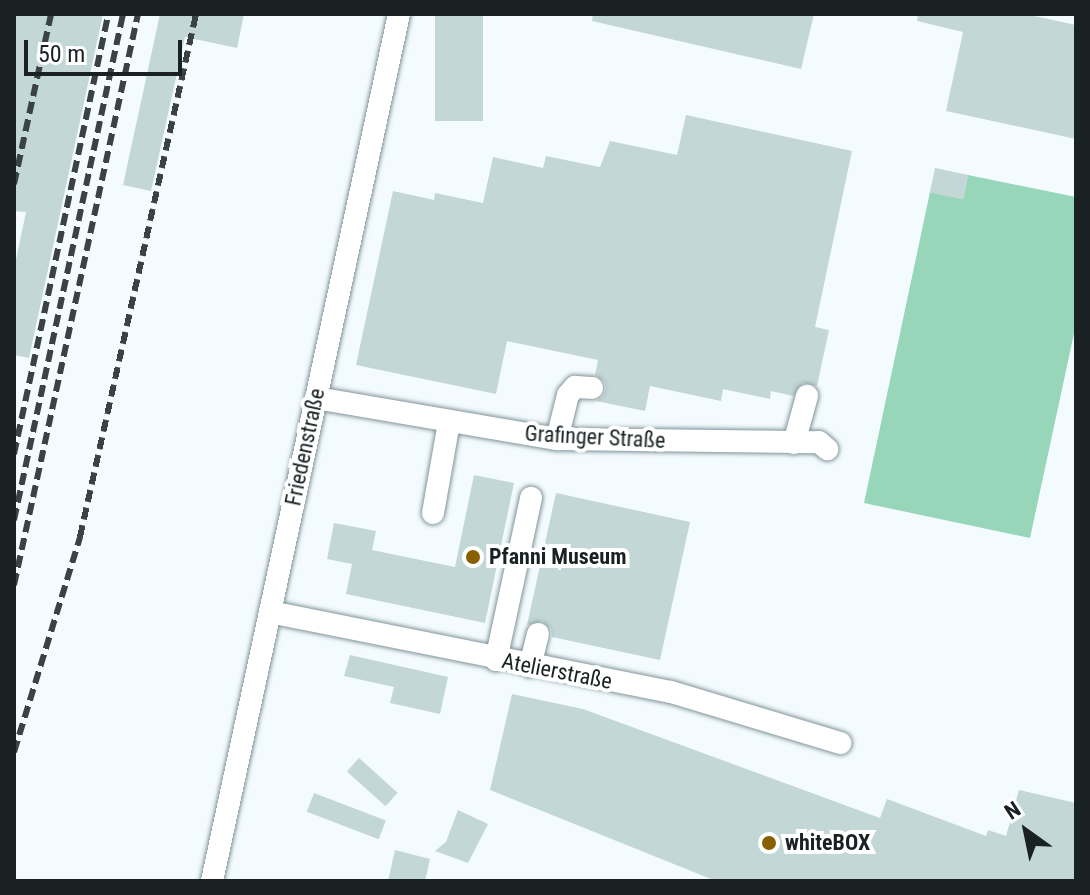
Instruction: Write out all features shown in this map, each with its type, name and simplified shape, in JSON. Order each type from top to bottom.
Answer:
[{"type":"street","name":"Friedenstraße","points":[[212,881],[399,14]]},
{"type":"street","points":[[557,439],[568,395],[575,387],[592,388]]},
{"type":"street","points":[[794,443],[807,396]]},
{"type":"street","name":"Grafinger Straße","points":[[316,398],[557,439],[819,442],[827,449]]},
{"type":"street","points":[[433,513],[449,422]]},
{"type":"street","points":[[496,660],[531,498]]},
{"type":"street","name":"Atelierstraße","points":[[270,612],[496,660],[671,692],[840,743]]},
{"type":"street","points":[[530,666],[538,634]]},
{"type":"green space","points":[[968,175],[1076,197],[1076,324],[1030,538],[864,503],[930,192],[963,199]]},
{"type":"building","points":[[14,14],[103,14],[29,358],[14,355],[14,269],[26,212],[14,211]]},
{"type":"building","points":[[160,14],[244,14],[237,48],[185,37],[151,191],[123,185]]},
{"type":"building","points":[[435,14],[483,14],[483,121],[435,121]]},
{"type":"building","points":[[593,14],[814,14],[801,69],[592,21]]},
{"type":"building","points":[[918,14],[1025,14],[1076,25],[1076,139],[946,111],[963,32],[917,21]]},
{"type":"building","points":[[686,115],[852,151],[815,327],[829,330],[817,386],[803,383],[793,396],[771,391],[770,399],[723,389],[721,401],[650,386],[645,411],[596,401],[603,396],[606,388],[604,381],[595,375],[598,360],[507,341],[496,394],[356,365],[393,191],[434,200],[435,193],[483,203],[493,157],[543,168],[546,156],[600,167],[610,141],[677,155]]},
{"type":"building","points":[[935,168],[968,175],[963,200],[930,192]]},
{"type":"building","points":[[474,475],[514,483],[485,623],[346,594],[352,564],[327,559],[334,523],[376,531],[372,550],[455,567]]},
{"type":"building","points":[[556,493],[690,522],[660,660],[552,637],[551,629],[542,621],[527,625]]},
{"type":"building","points":[[350,655],[448,677],[440,714],[390,703],[394,687],[344,676]]},
{"type":"building","points":[[512,694],[583,709],[880,818],[887,799],[986,836],[988,830],[1006,836],[1019,790],[1076,803],[1076,881],[716,881],[490,790]]},
{"type":"building","points":[[359,758],[398,793],[386,806],[347,771]]},
{"type":"building","points":[[314,793],[386,821],[379,839],[307,812]]},
{"type":"building","points":[[458,810],[488,824],[468,863],[435,851],[446,842]]},
{"type":"building","points":[[395,850],[430,859],[425,881],[388,881]]},
{"type":"railway","points":[[14,184],[51,14]]},
{"type":"railway","points":[[14,454],[108,14]]},
{"type":"railway","points":[[14,520],[123,14]]},
{"type":"railway","points":[[14,585],[138,14]]},
{"type":"railway","points":[[14,752],[80,537],[196,14]]},
{"type":"place","name":"Pfanni Museum","points":[[473,557]]},
{"type":"place","name":"whiteBOX","points":[[769,843]]}]
